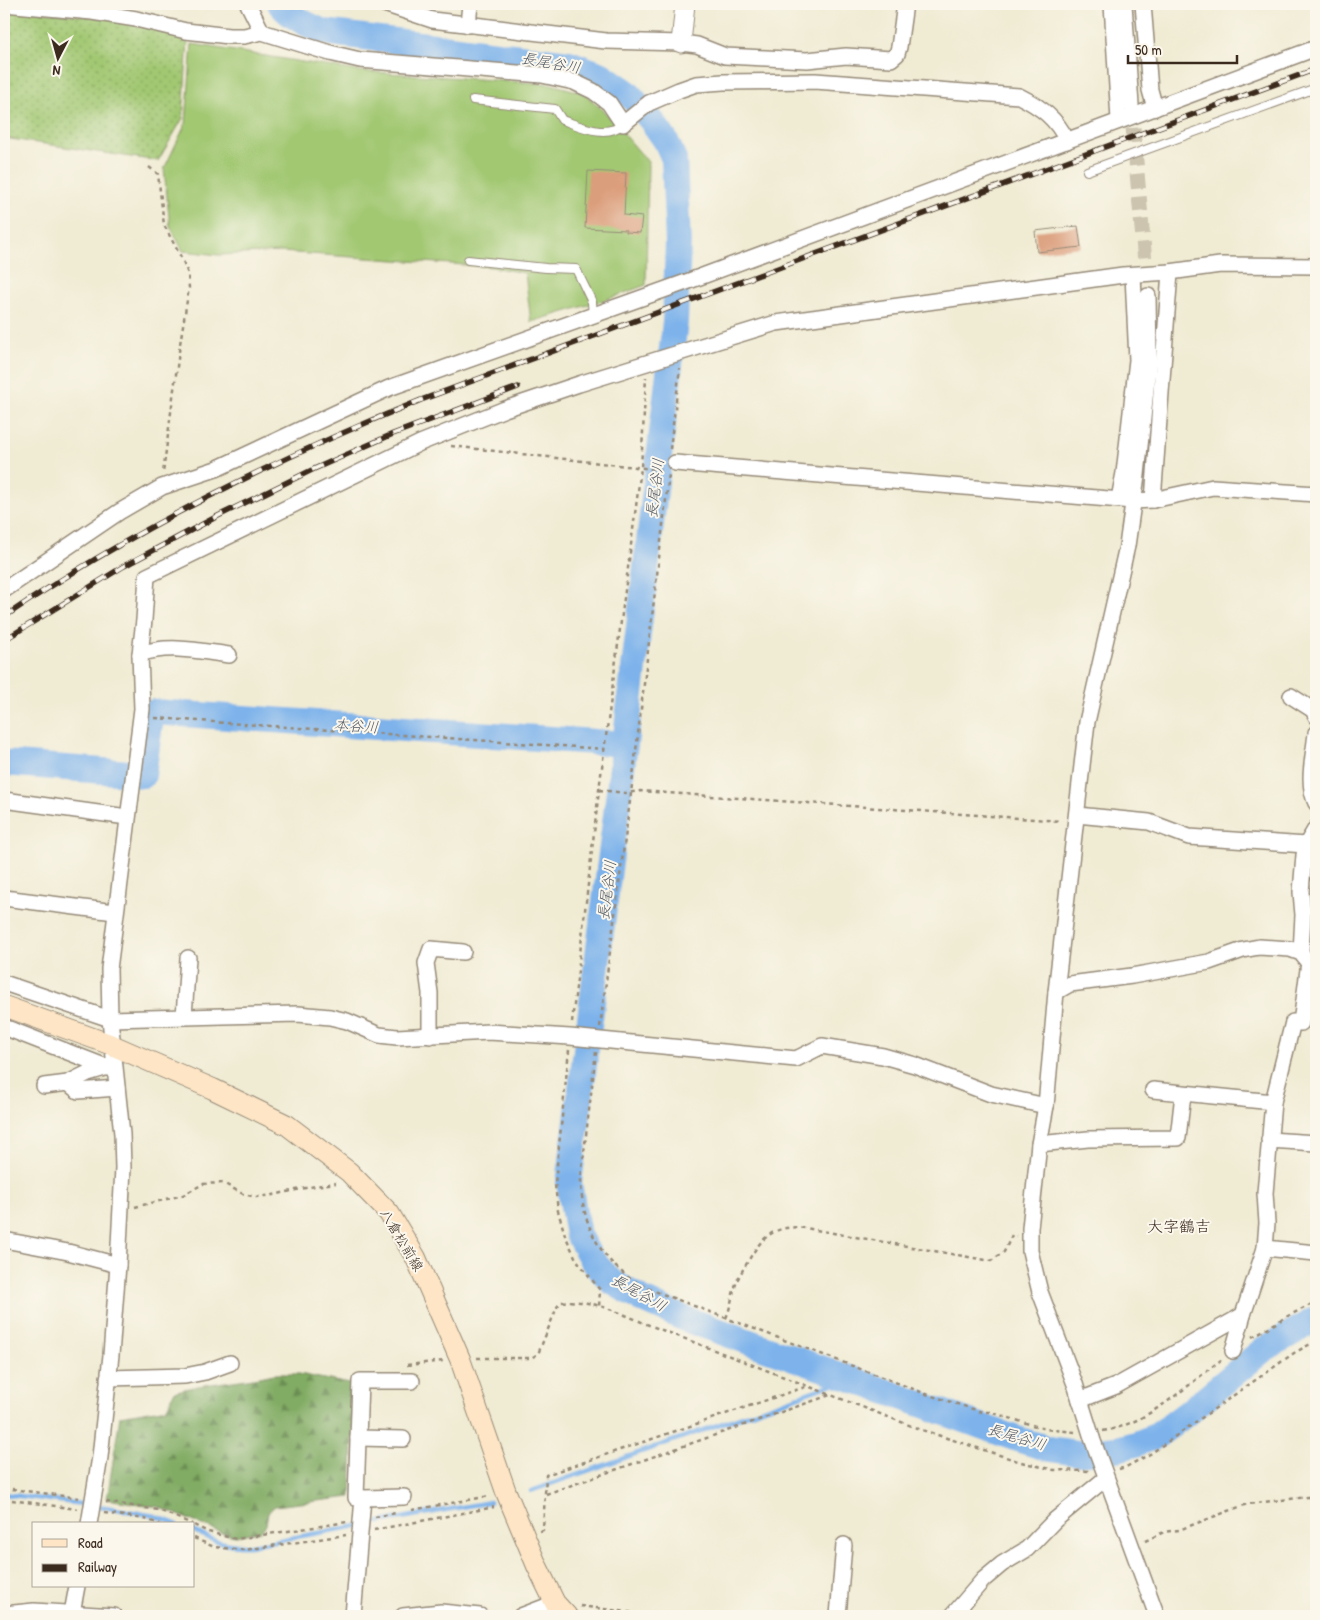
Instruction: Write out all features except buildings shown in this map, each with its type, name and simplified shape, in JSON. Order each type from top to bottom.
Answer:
[{"type":"main road","name":"八倉松前線","points":[[4,1006],[112,1045],[212,1089],[287,1125],[349,1172],[389,1213],[416,1258],[460,1359],[506,1492],[525,1539],[561,1609]]},
{"type":"street","points":[[4,4],[92,12],[136,19],[186,31],[229,36],[244,36],[262,32],[330,54],[360,60],[542,76],[574,82],[593,90],[609,102],[626,122],[649,103],[696,84],[724,82],[815,81],[1019,96],[1038,106],[1055,121],[1067,141]]},
{"type":"street","points":[[248,4],[262,32]]},
{"type":"street","points":[[384,4],[432,20],[468,25],[606,41],[681,43],[697,45],[725,56],[807,60],[846,56],[891,58],[896,54],[899,47],[905,4]]},
{"type":"street","points":[[468,25],[470,4]]},
{"type":"street","points":[[681,43],[685,4]]},
{"type":"street","points":[[1112,4],[1119,120]]},
{"type":"street","points":[[1124,4],[1131,104]]},
{"type":"street","points":[[1143,4],[1150,90],[1155,108]]},
{"type":"street","points":[[4,590],[119,512],[162,487],[216,469],[389,388],[684,283],[1316,48]]},
{"type":"street","points":[[92,1512],[108,1378],[118,1265],[123,1168],[122,1134],[116,1088],[111,1068],[109,969],[141,716],[140,654],[146,576],[420,443],[505,409],[648,362],[776,323],[1220,265],[1316,266]]},
{"type":"street","points":[[1153,500],[1170,272]]},
{"type":"street","points":[[1133,275],[1136,360],[1124,473],[1127,546],[1087,722],[1056,992],[1046,1106],[1039,1144],[1030,1251],[1040,1292],[1157,1616]]},
{"type":"street","points":[[1126,500],[1149,360],[1148,296]]},
{"type":"street","points":[[670,467],[1126,500],[1153,500],[1213,488],[1316,494]]},
{"type":"street","points":[[140,654],[151,650],[165,649],[229,655]]},
{"type":"street","points":[[1291,696],[1313,710],[1316,716]]},
{"type":"street","points":[[1316,733],[1311,786],[1316,804]]},
{"type":"street","points":[[4,800],[128,817]]},
{"type":"street","points":[[1077,819],[1149,822],[1189,837],[1309,852]]},
{"type":"street","points":[[1233,1350],[1243,1314],[1266,1248],[1268,1223],[1265,1193],[1273,1102],[1293,1022],[1301,1023],[1311,966],[1301,892],[1316,828]]},
{"type":"street","points":[[4,898],[115,912]]},
{"type":"street","points":[[1056,992],[1070,984],[1132,976],[1209,962],[1258,947],[1290,949],[1311,966]]},
{"type":"street","points":[[430,1036],[430,993],[426,963],[431,949],[463,952]]},
{"type":"street","points":[[184,1016],[188,958]]},
{"type":"street","points":[[4,982],[110,1019],[306,1014],[330,1016],[348,1021],[379,1035],[411,1037],[489,1032],[573,1037],[796,1059],[822,1046],[900,1060],[991,1094],[1046,1106]]},
{"type":"street","points":[[4,1027],[111,1068]]},
{"type":"street","points":[[44,1086],[68,1083],[88,1073],[111,1068]]},
{"type":"street","points":[[68,1083],[78,1091],[116,1088]]},
{"type":"street","points":[[1153,1090],[1273,1102]]},
{"type":"street","points":[[1039,1144],[1088,1140],[1178,1138],[1183,1094]]},
{"type":"street","points":[[1269,1140],[1316,1143]]},
{"type":"street","points":[[4,1240],[68,1252],[118,1265]]},
{"type":"street","points":[[1266,1248],[1316,1253]]},
{"type":"street","points":[[1080,1400],[1116,1386],[1243,1314]]},
{"type":"street","points":[[108,1378],[185,1376],[205,1372],[230,1363]]},
{"type":"street","points":[[404,1497],[356,1498],[360,1381],[412,1381]]},
{"type":"street","points":[[358,1438],[403,1439]]},
{"type":"street","points":[[952,1616],[983,1580],[1002,1564],[1026,1549],[1104,1472]]},
{"type":"street","points":[[353,1616],[362,1498]]},
{"type":"street","points":[[838,1616],[844,1545]]},
{"type":"street","points":[[72,1613],[77,1588]]},
{"type":"street","points":[[521,1616],[561,1609]]},
{"type":"street","points":[[4,1614],[34,1611],[114,1616]]},
{"type":"street","points":[[403,1616],[441,1614],[480,1616]]},
{"type":"lane","points":[[1087,171],[1316,88]]},
{"type":"lane","points":[[474,100],[555,109],[562,120],[606,132],[619,128],[626,122]]},
{"type":"lane","points":[[468,260],[576,269],[592,302],[593,316]]},
{"type":"path","points":[[149,167],[158,174],[164,224],[188,274],[189,288],[162,487]]},
{"type":"path","points":[[599,1307],[600,1290],[576,1258],[565,1235],[558,1211],[555,1184],[573,1037],[599,790],[642,468],[648,362]]},
{"type":"path","points":[[449,446],[642,468],[670,467]]},
{"type":"path","points":[[141,716],[605,749]]},
{"type":"path","points":[[599,790],[1077,819]]},
{"type":"path","points":[[121,1210],[183,1195],[202,1184],[224,1182],[243,1194],[256,1197],[315,1186],[357,1181]]},
{"type":"path","points":[[726,1318],[731,1308],[735,1285],[751,1255],[766,1237],[784,1228],[794,1226],[991,1261],[1004,1252],[1012,1236],[1030,1238]]},
{"type":"path","points":[[406,1365],[460,1359],[531,1358],[538,1354],[557,1307],[561,1302],[570,1301],[623,1314],[824,1392]]},
{"type":"path","points":[[525,1539],[543,1530],[546,1475],[811,1386]]},
{"type":"path","points":[[546,1493],[830,1394]]},
{"type":"path","points":[[1132,1548],[1164,1532],[1179,1530],[1247,1504],[1316,1496]]},
{"type":"path","points":[[561,1609],[658,1616]]},
{"type":"green space","points":[[4,8],[124,20],[188,37],[183,118],[158,161],[4,138]]},
{"type":"green space","points":[[192,44],[358,71],[551,84],[584,93],[608,115],[648,162],[646,285],[608,299],[531,322],[525,273],[493,267],[282,252],[219,255],[183,251],[170,226],[164,169],[186,123]]},
{"type":"green space","points":[[274,1374],[299,1374],[355,1385],[351,1497],[275,1506],[268,1512],[266,1525],[261,1531],[236,1536],[224,1534],[159,1507],[107,1499],[120,1416],[167,1408],[174,1392]]},
{"type":"waterway","name":"長尾谷川","points":[[280,4],[295,17],[324,32],[569,63],[602,75],[628,93],[666,141],[674,159],[678,243],[675,322],[625,744],[569,1183],[578,1235],[592,1260],[611,1281],[641,1299],[683,1318],[1017,1439],[1050,1449],[1077,1453],[1117,1449],[1158,1435],[1263,1350],[1316,1319]]},
{"type":"waterway","name":"本谷川","points":[[139,775],[143,775],[150,724],[154,712],[625,744]]},
{"type":"waterway","name":"本谷川","points":[[4,763],[128,773]]},
{"type":"waterway","points":[[531,1491],[850,1378]]},
{"type":"waterway","points":[[4,1494],[105,1507],[155,1516],[171,1522]]},
{"type":"waterway","points":[[195,1531],[222,1542],[235,1545],[252,1545],[490,1502]]},
{"type":"tunnel","points":[[1131,105],[1148,296]]},
{"type":"railway","points":[[4,617],[103,554],[206,498],[313,446],[421,400],[1316,69]]},
{"type":"railway","points":[[4,640],[124,566],[216,517],[314,469],[393,434],[518,387]]},
{"type":"district","name":"大字鶴吉","points":[[1179,1226]]}]
